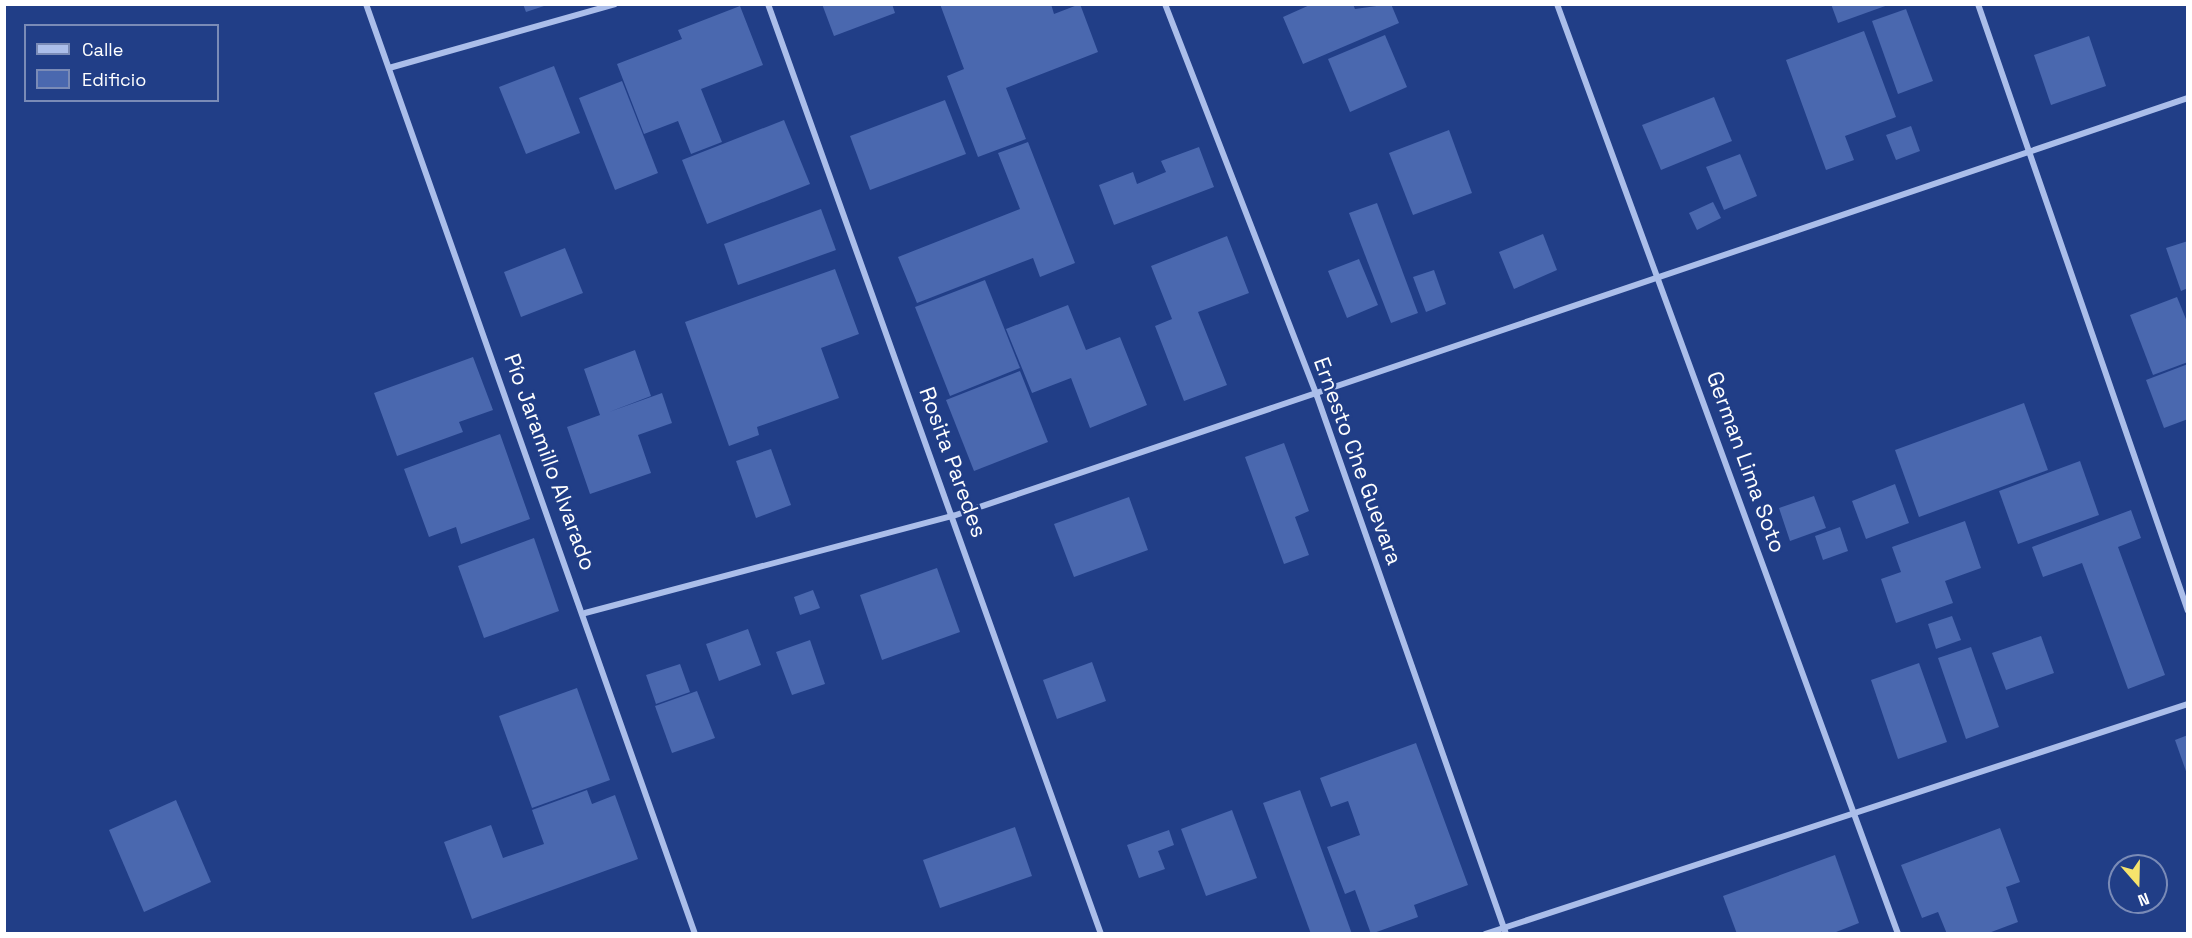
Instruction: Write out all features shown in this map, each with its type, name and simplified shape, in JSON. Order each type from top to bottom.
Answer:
[{"type":"street","name":"Pío Jaramillo Alvarado","points":[[366,4],[585,613],[695,933]]},
{"type":"street","points":[[389,68],[615,4]]},
{"type":"street","name":"Rosita Paredes","points":[[768,4],[1101,933]]},
{"type":"street","name":"Ernesto Che Guevara","points":[[1165,4],[1317,396],[1504,930]]},
{"type":"street","name":"German Lima Soto","points":[[1557,4],[1659,272],[1853,816],[1898,933]]},
{"type":"street","points":[[1978,4],[2187,611]]},
{"type":"street","points":[[585,613],[953,516],[1317,396],[1659,272],[2028,153],[2187,98]]},
{"type":"street","points":[[1485,933],[1504,930],[2187,704]]},
{"type":"building","points":[[523,4],[547,4],[547,5],[526,12]]},
{"type":"building","points":[[822,4],[892,4],[895,13],[834,36]]},
{"type":"building","points":[[940,4],[1051,4],[1054,14],[1080,4],[1098,52],[1006,88],[1026,139],[978,157],[947,76],[964,69]]},
{"type":"building","points":[[1312,4],[1353,4],[1355,9],[1391,4],[1399,23],[1303,64],[1283,17]]},
{"type":"building","points":[[1831,4],[1888,4],[1888,5],[1838,23]]},
{"type":"building","points":[[740,6],[763,65],[701,89],[722,142],[691,154],[678,121],[644,134],[617,64],[682,39],[678,30]]},
{"type":"building","points":[[1906,9],[1933,81],[1898,94],[1872,21]]},
{"type":"building","points":[[1864,31],[1896,117],[1845,136],[1854,160],[1826,170],[1786,60]]},
{"type":"building","points":[[1385,35],[1407,87],[1350,112],[1328,59]]},
{"type":"building","points":[[2089,36],[2106,86],[2051,105],[2034,55]]},
{"type":"building","points":[[554,66],[580,133],[526,154],[499,87]]},
{"type":"building","points":[[622,81],[658,173],[615,190],[579,98]]},
{"type":"building","points":[[1714,97],[1732,141],[1661,170],[1642,125]]},
{"type":"building","points":[[945,100],[966,154],[870,190],[850,136]]},
{"type":"building","points":[[784,120],[810,184],[707,224],[682,160]]},
{"type":"building","points":[[1911,126],[1920,151],[1896,160],[1886,135]]},
{"type":"building","points":[[1449,130],[1472,193],[1413,215],[1389,153]]},
{"type":"building","points":[[1028,142],[1075,263],[1040,277],[1033,258],[917,303],[898,257],[1020,209],[998,153]]},
{"type":"building","points":[[1199,147],[1214,187],[1114,225],[1099,185],[1133,172],[1137,184],[1166,172],[1161,161]]},
{"type":"building","points":[[1740,154],[1757,196],[1724,210],[1706,167]]},
{"type":"building","points":[[1713,202],[1721,218],[1697,230],[1689,213]]},
{"type":"building","points":[[1377,203],[1418,313],[1391,323],[1349,213]]},
{"type":"building","points":[[821,209],[836,250],[738,285],[724,244]]},
{"type":"building","points":[[1543,234],[1557,270],[1514,289],[1499,252]]},
{"type":"building","points":[[1227,236],[1249,293],[1198,312],[1227,385],[1184,401],[1155,326],[1172,319],[1151,266]]},
{"type":"building","points":[[2188,241],[2188,288],[2181,291],[2166,248]]},
{"type":"building","points":[[565,248],[583,293],[521,317],[504,272]]},
{"type":"building","points":[[1359,259],[1378,305],[1347,318],[1328,271]]},
{"type":"building","points":[[835,269],[859,334],[821,348],[839,398],[757,427],[759,435],[729,446],[685,322]]},
{"type":"building","points":[[1434,270],[1446,304],[1426,312],[1413,277]]},
{"type":"building","points":[[985,280],[1020,368],[950,396],[915,307]]},
{"type":"building","points":[[2177,297],[2188,324],[2188,362],[2153,375],[2130,315]]},
{"type":"building","points":[[1068,305],[1086,350],[1120,337],[1147,405],[1090,428],[1071,378],[1032,393],[1006,329]]},
{"type":"building","points":[[635,350],[651,396],[609,412],[662,393],[672,423],[638,435],[651,473],[590,494],[567,427],[600,415],[584,369]]},
{"type":"building","points":[[473,357],[493,410],[459,422],[463,432],[397,456],[374,393]]},
{"type":"building","points":[[2188,364],[2188,419],[2164,428],[2146,380]]},
{"type":"building","points":[[1020,371],[1048,442],[974,471],[946,400]]},
{"type":"building","points":[[2024,403],[2048,470],[1919,517],[1895,450]]},
{"type":"building","points":[[500,434],[530,519],[461,544],[456,527],[429,537],[404,469]]},
{"type":"building","points":[[1284,443],[1309,511],[1295,517],[1309,555],[1284,564],[1245,457]]},
{"type":"building","points":[[771,449],[791,505],[756,518],[736,461]]},
{"type":"building","points":[[2080,461],[2099,515],[2018,544],[1999,491]]},
{"type":"building","points":[[1895,484],[1909,523],[1866,539],[1852,501]]},
{"type":"building","points":[[1814,496],[1826,528],[1790,541],[1779,508]]},
{"type":"building","points":[[1129,497],[1148,550],[1074,577],[1054,524]]},
{"type":"building","points":[[2131,510],[2141,538],[2118,547],[2165,675],[2128,689],[2082,563],[2043,577],[2032,547]]},
{"type":"building","points":[[1965,521],[1981,568],[1945,581],[1953,603],[1896,623],[1881,579],[1901,572],[1892,547]]},
{"type":"building","points":[[1840,527],[1848,551],[1823,560],[1815,536]]},
{"type":"building","points":[[534,538],[559,611],[484,638],[458,566]]},
{"type":"building","points":[[937,568],[960,632],[882,660],[860,595]]},
{"type":"building","points":[[813,590],[820,608],[800,615],[794,597]]},
{"type":"building","points":[[1952,616],[1961,640],[1936,649],[1928,624]]},
{"type":"building","points":[[748,629],[761,665],[719,681],[706,644]]},
{"type":"building","points":[[2041,636],[2054,673],[2006,690],[1992,653]]},
{"type":"building","points":[[810,640],[825,684],[792,695],[776,652]]},
{"type":"building","points":[[1971,647],[1999,727],[1966,739],[1938,658]]},
{"type":"building","points":[[1092,662],[1106,701],[1057,719],[1043,680]]},
{"type":"building","points":[[1919,663],[1947,742],[1898,759],[1871,680]]},
{"type":"building","points":[[680,664],[690,692],[656,704],[646,675]]},
{"type":"building","points":[[577,688],[610,780],[532,808],[499,716]]},
{"type":"building","points":[[697,691],[715,738],[672,753],[655,706]]},
{"type":"building","points":[[2188,735],[2188,774],[2187,774],[2175,740]]},
{"type":"building","points":[[1416,743],[1468,885],[1414,905],[1418,917],[1371,934],[1355,890],[1345,894],[1327,847],[1360,835],[1348,801],[1331,807],[1320,778]]},
{"type":"building","points":[[587,790],[592,804],[615,795],[638,859],[472,919],[444,842],[491,825],[503,858],[544,844],[532,810]]},
{"type":"building","points":[[1300,790],[1352,934],[1311,934],[1263,803]]},
{"type":"building","points":[[176,800],[211,882],[144,912],[109,830]]},
{"type":"building","points":[[1232,810],[1257,878],[1206,896],[1181,829]]},
{"type":"building","points":[[1015,827],[1032,876],[940,908],[923,860]]},
{"type":"building","points":[[2000,828],[2020,882],[2006,887],[2018,922],[1986,934],[1947,934],[1938,912],[1922,918],[1901,865]]},
{"type":"building","points":[[1169,830],[1174,845],[1158,851],[1165,869],[1139,878],[1127,845]]},
{"type":"building","points":[[1835,855],[1859,923],[1831,934],[1737,934],[1723,896]]}]
